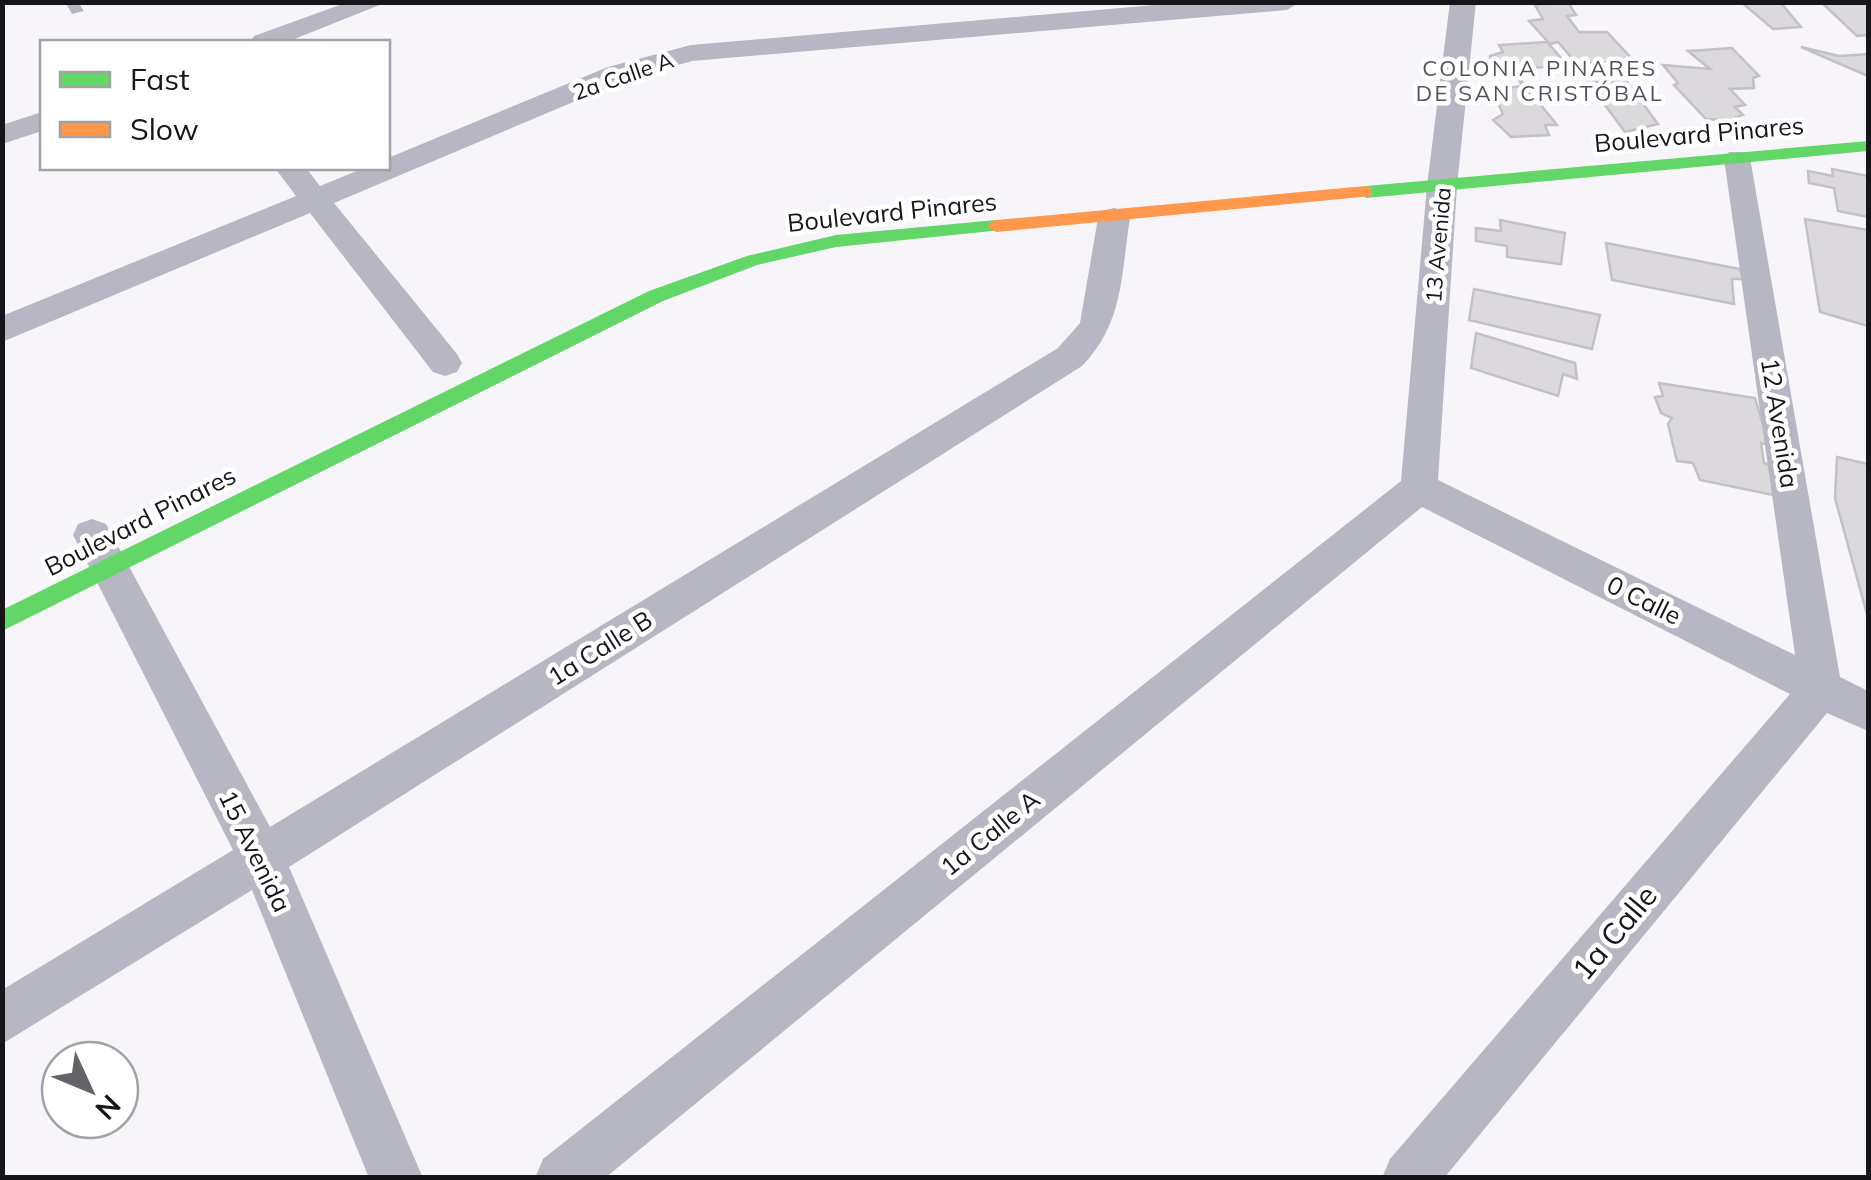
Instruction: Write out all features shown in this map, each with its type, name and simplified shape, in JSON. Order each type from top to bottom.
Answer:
[{"type":"street","points":[[270,40],[374,2]]},
{"type":"street","name":"2a Calle A","points":[[390,168],[618,73],[691,53],[1185,7],[1288,2]]},
{"type":"street","name":"13 Avenida","points":[[1419,488],[1445,165],[1464,2]]},
{"type":"street","points":[[2,136],[40,122]]},
{"type":"street","name":"Boulevard Pinares","points":[[2,621],[96,543],[467,388],[706,276],[792,249],[1114,218],[1445,165],[1738,159],[1868,146]]},
{"type":"street","name":"12 Avenida","points":[[1738,159],[1821,688]]},
{"type":"street","points":[[292,170],[445,363]]},
{"type":"street","name":"2a Calle A","points":[[2,330],[386,170]]},
{"type":"street","name":"1a Calle B","points":[[2,1019],[1070,358],[1092,336],[1098,323],[1114,218]]},
{"type":"street","name":"0 Calle","points":[[1419,488],[1868,712]]},
{"type":"street","name":"1a Calle A","points":[[562,1178],[1419,488]]},
{"type":"street","name":"15 Avenida","points":[[96,543],[262,858],[396,1178]]},
{"type":"street","name":"1a Calle","points":[[1409,1178],[1821,688]]},
{"type":"building","points":[[1568,2],[1576,15],[1567,16],[1579,32],[1607,32],[1633,60],[1577,64],[1558,42],[1550,44],[1529,21],[1543,19],[1535,5]]},
{"type":"building","points":[[1741,2],[1780,2],[1801,27],[1773,29]]},
{"type":"building","points":[[1821,2],[1868,2],[1868,35],[1857,36]]},
{"type":"building","points":[[1547,42],[1568,66],[1490,70],[1490,56],[1503,52],[1499,45]]},
{"type":"building","points":[[1801,47],[1839,56],[1868,54],[1868,76]]},
{"type":"building","points":[[1732,48],[1759,76],[1753,78],[1754,88],[1730,89],[1745,105],[1735,107],[1743,115],[1736,117],[1738,121],[1706,119],[1674,85],[1678,83],[1663,65],[1710,69],[1688,51]]},
{"type":"building","points":[[1516,74],[1557,125],[1545,125],[1549,135],[1511,137],[1493,120],[1503,114],[1492,90],[1522,86]]},
{"type":"building","points":[[1588,82],[1627,82],[1658,124],[1625,132]]},
{"type":"building","points":[[1832,169],[1868,176],[1868,217],[1838,211],[1834,188],[1809,183],[1808,171],[1833,176]]},
{"type":"building","points":[[1805,219],[1868,230],[1868,326],[1820,312]]},
{"type":"building","points":[[1500,220],[1565,233],[1561,264],[1507,257],[1507,246],[1476,241],[1476,228],[1501,231]]},
{"type":"building","points":[[1606,243],[1740,269],[1743,279],[1732,279],[1734,304],[1612,280]]},
{"type":"building","points":[[1474,289],[1600,315],[1592,349],[1469,320]]},
{"type":"building","points":[[1476,333],[1575,363],[1577,379],[1563,374],[1558,396],[1471,368]]},
{"type":"building","points":[[1659,383],[1755,398],[1769,445],[1761,443],[1764,463],[1779,469],[1778,496],[1700,480],[1693,463],[1677,461],[1668,424],[1672,418],[1661,413],[1655,397],[1663,396]]},
{"type":"building","points":[[1837,457],[1868,464],[1868,618],[1835,498]]},
{"type":"traffic: fast","points":[[1366,192],[1868,146]]},
{"type":"traffic: fast","points":[[2,621],[656,296],[753,260],[836,241],[996,226]]},
{"type":"traffic: slow","points":[[996,226],[1366,192]]},
{"type":"district","name":"COLONIA PINARES DE SAN CRISTÓBAL","points":[[1540,80]]}]
